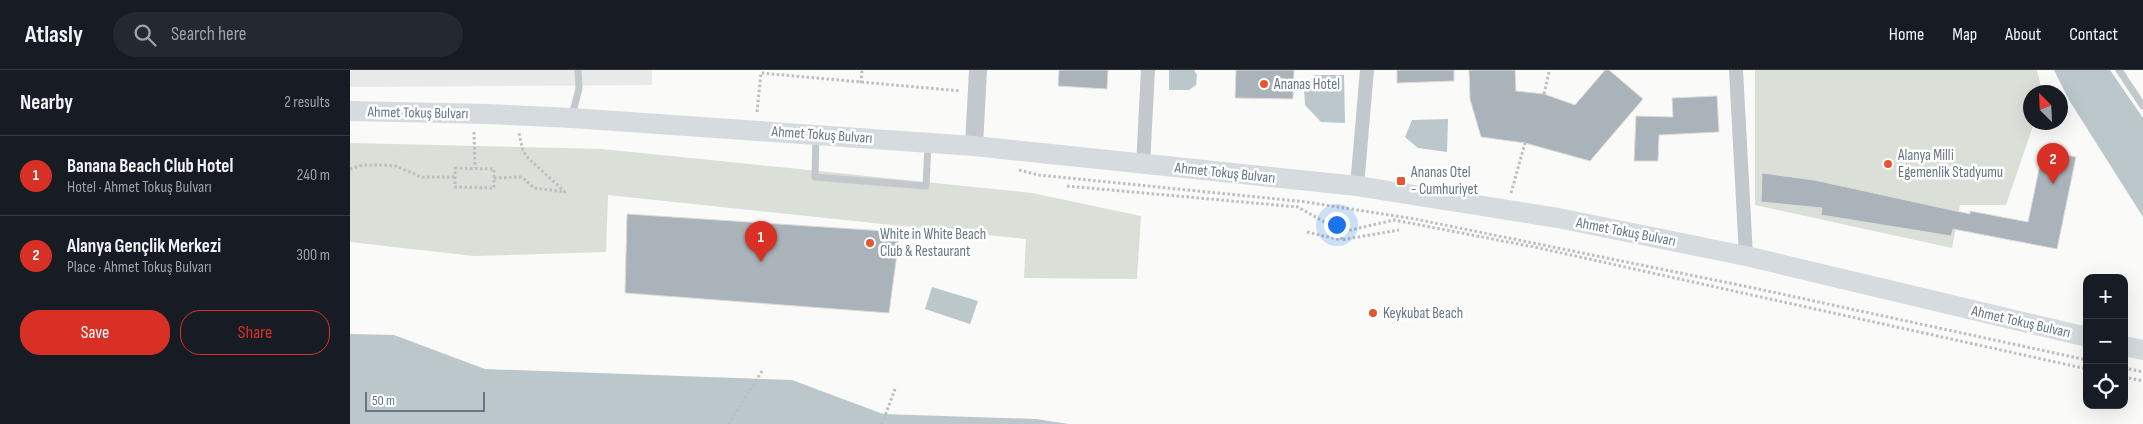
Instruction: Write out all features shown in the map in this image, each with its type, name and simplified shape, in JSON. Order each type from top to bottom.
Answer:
[{"type":"main road","name":"Ahmet Tokuş Bulvarı","points":[[350,112],[488,114],[572,118],[974,146],[1357,186],[1558,218],[1746,256],[2083,336]]},
{"type":"main road","points":[[2128,347],[2143,350]]},
{"type":"street","points":[[974,146],[978,70]]},
{"type":"street","points":[[1142,165],[1148,70]]},
{"type":"street","points":[[1357,186],[1367,70]]},
{"type":"street","points":[[1736,70],[1746,256]]},
{"type":"lane","points":[[572,118],[579,89],[578,70]]},
{"type":"lane","points":[[2119,70],[2143,106]]},
{"type":"lane","points":[[816,135],[815,177],[926,186],[928,143]]},
{"type":"path","points":[[777,70],[777,75]]},
{"type":"path","points":[[861,83],[862,70]]},
{"type":"path","points":[[1544,94],[1549,72]]},
{"type":"path","points":[[757,112],[761,74],[966,92]]},
{"type":"path","points":[[465,132],[483,132]]},
{"type":"path","points":[[474,132],[475,168]]},
{"type":"path","points":[[510,133],[528,134]]},
{"type":"path","points":[[494,178],[522,177],[534,188],[565,192],[550,176],[528,158],[523,151],[519,133]]},
{"type":"path","points":[[1507,210],[1525,143]]},
{"type":"path","points":[[350,169],[363,165],[396,166],[421,177],[455,177]]},
{"type":"path","points":[[455,168],[494,169],[494,188],[455,187],[455,177],[455,168]]},
{"type":"path","points":[[1010,169],[1039,175],[1306,202],[1415,219],[1749,287],[2083,359]]},
{"type":"path","points":[[1067,186],[1298,207],[1342,232],[1394,220],[1548,250],[2083,368]]},
{"type":"path","points":[[1307,232],[1341,240],[1399,230]]},
{"type":"path","points":[[1341,240],[1342,232]]},
{"type":"path","points":[[2128,369],[2143,372]]},
{"type":"path","points":[[729,424],[762,372]]},
{"type":"path","points":[[2128,378],[2143,381]]},
{"type":"path","points":[[882,424],[895,389]]},
{"type":"shaded area","points":[[350,70],[652,70],[652,85],[350,87]]},
{"type":"shaded area","points":[[1169,70],[1194,70],[1197,75],[1196,85],[1189,90],[1169,90]]},
{"type":"shaded area","name":"Alanya Milli Egemenlik Stadyumu","points":[[1755,70],[2037,70],[2040,85],[2023,85],[2023,130],[2032,130],[2006,205],[1960,205],[1952,248],[1755,205]]},
{"type":"shaded area","points":[[2054,70],[2110,70],[2143,118],[2143,217],[2069,100],[2068,85],[2062,85]]},
{"type":"shaded area","points":[[1314,75],[1344,75],[1345,123],[1321,122],[1305,105],[1304,88]]},
{"type":"shaded area","points":[[1448,119],[1447,152],[1418,148],[1405,137],[1412,120]]},
{"type":"shaded area","points":[[350,143],[602,149],[1032,193],[1141,216],[1137,279],[1024,278],[1026,239],[608,195],[606,252],[474,256],[350,242]]},
{"type":"shaded area","points":[[932,287],[978,301],[970,324],[925,309]]},
{"type":"shaded area","points":[[350,334],[394,335],[485,369],[792,380],[883,414],[1036,419],[1069,424],[350,424]]},
{"type":"building","points":[[1059,70],[1108,70],[1107,89],[1058,86]]},
{"type":"building","name":"Ananas Hotel","points":[[1236,70],[1294,70],[1293,99],[1235,98]]},
{"type":"building","points":[[1397,70],[1454,70],[1454,81],[1397,83]]},
{"type":"building","points":[[1469,70],[1515,70],[1516,91],[1544,94],[1575,105],[1605,70],[1609,70],[1643,99],[1590,161],[1525,143],[1481,137],[1470,99]]},
{"type":"building","points":[[1717,96],[1719,132],[1659,135],[1658,161],[1634,161],[1636,116],[1673,117],[1672,98]]},
{"type":"building","points":[[2043,150],[2076,157],[2057,249],[1953,229],[1951,236],[1821,215],[1822,208],[1761,202],[1762,173],[1814,180],[1970,214],[1970,211],[2028,222]]},
{"type":"building","points":[[627,214],[900,232],[889,313],[625,293]]},
{"type":"place","name":"Ananas Hotel","points":[[1264,84]]},
{"type":"place","name":"Alanya Milli Egemenlik Stadyumu","points":[[1888,164]]},
{"type":"place","name":"Ananas Otel - Cumhuriyet","points":[[1401,181]]},
{"type":"place","name":"Alanya Gençlik Merkezi","points":[[2053,184]]},
{"type":"place","name":"White in White Beach Club & Restaurant","points":[[870,243]]},
{"type":"place","name":"Banana Beach Club Hotel","points":[[761,262]]},
{"type":"place","name":"Keykubat Beach","points":[[1373,313]]}]
